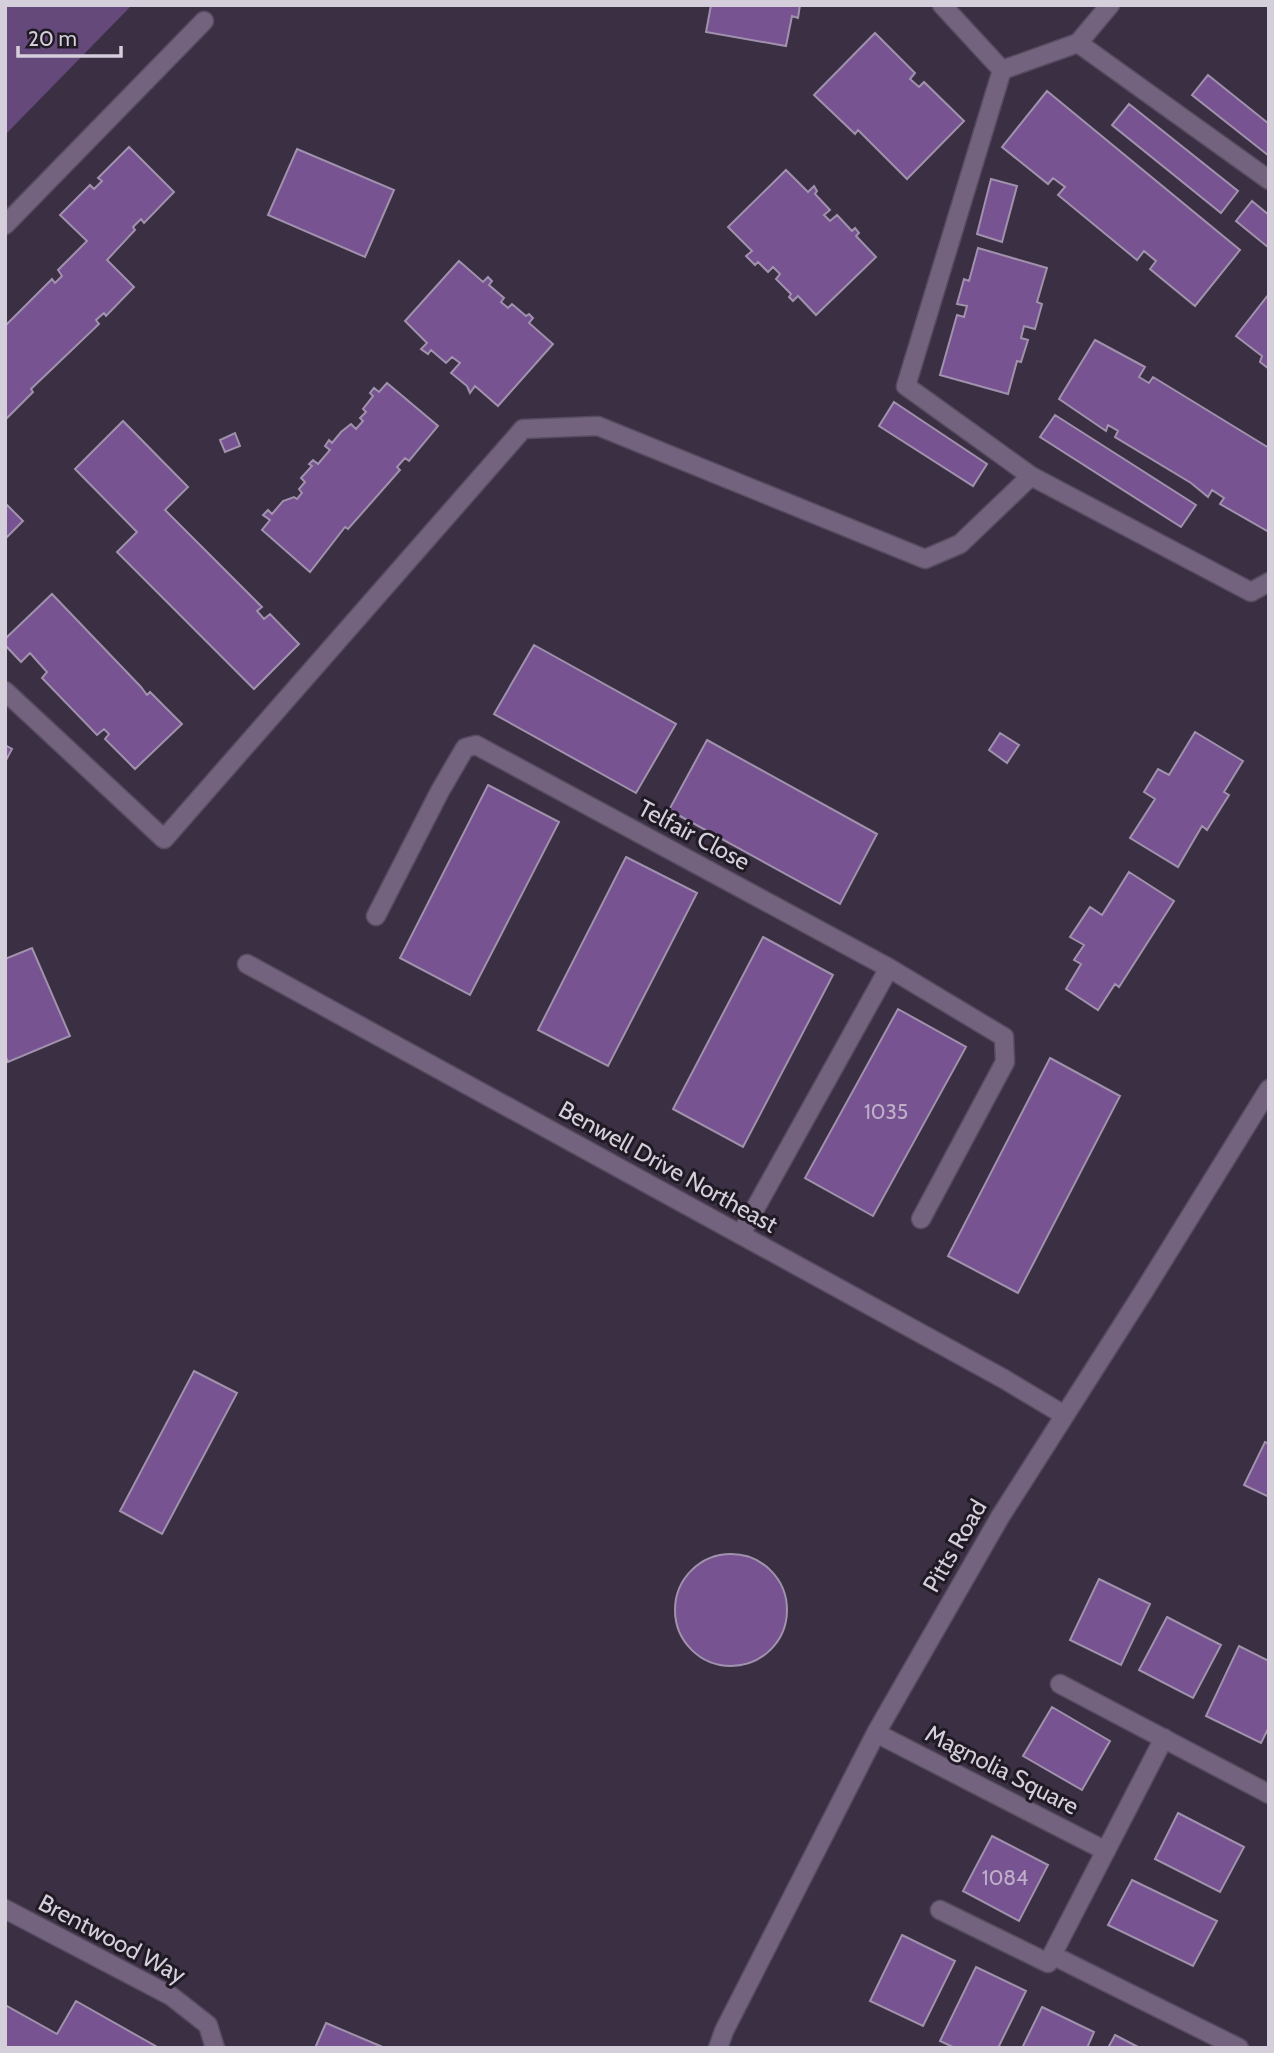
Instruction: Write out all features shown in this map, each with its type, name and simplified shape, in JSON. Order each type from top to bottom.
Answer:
[{"type":"street","points":[[942,5],[1002,69]]},
{"type":"street","points":[[1002,69],[1078,43],[1110,5]]},
{"type":"street","points":[[5,225],[204,21]]},
{"type":"street","points":[[1078,43],[1269,180]]},
{"type":"street","points":[[1002,69],[906,386],[1031,476],[1251,592],[1269,582]]},
{"type":"street","points":[[5,691],[164,839],[523,429],[598,426],[925,559],[960,544],[1031,476]]},
{"type":"street","name":"Telfair Close","points":[[376,916],[465,748],[476,745],[890,968],[1004,1037],[1005,1062],[921,1219]]},
{"type":"street","name":"Benwell Drive Northeast","points":[[247,964],[992,1372],[1064,1415]]},
{"type":"street","points":[[741,1234],[890,968]]},
{"type":"street","name":"Pitts Road","points":[[718,2048],[724,2031],[876,1733],[1000,1517],[1269,1089]]},
{"type":"street","points":[[1060,1684],[1269,1794]]},
{"type":"street","name":"Magnolia Square","points":[[876,1733],[1106,1851]]},
{"type":"street","points":[[940,1909],[1048,1963],[1164,1738]]},
{"type":"street","name":"Brentwood Way","points":[[5,1909],[171,1996],[208,2025],[215,2048]]},
{"type":"street","points":[[1052,1955],[1239,2048]]},
{"type":"shaded area","points":[[5,5],[132,5],[5,135]]},
{"type":"building","points":[[711,5],[800,5],[798,18],[792,16],[786,46],[706,32]]},
{"type":"building","points":[[875,33],[915,73],[910,79],[919,87],[924,82],[964,121],[907,179],[858,130],[855,134],[814,95]]},
{"type":"building","points":[[1208,75],[1269,124],[1269,156],[1192,95]]},
{"type":"building","points":[[1047,91],[1240,250],[1195,306],[1150,269],[1156,261],[1144,251],[1137,260],[1058,195],[1065,187],[1053,178],[1048,184],[1002,147]]},
{"type":"building","points":[[1129,104],[1238,191],[1221,213],[1112,125]]},
{"type":"building","points":[[129,147],[174,192],[144,223],[141,219],[133,227],[135,230],[107,260],[134,287],[106,316],[104,313],[96,320],[99,324],[31,389],[33,392],[5,420],[5,326],[52,279],[55,283],[62,276],[58,270],[87,241],[60,215],[90,185],[94,189],[102,181],[98,178]]},
{"type":"building","points":[[297,149],[394,190],[365,257],[268,215]]},
{"type":"building","points":[[786,170],[808,192],[814,186],[817,191],[815,194],[830,210],[824,215],[830,221],[837,215],[852,231],[855,228],[859,233],[856,236],[876,257],[816,315],[798,296],[793,301],[789,297],[791,294],[776,279],[780,274],[773,267],[768,272],[758,262],[755,265],[746,256],[752,251],[728,227]]},
{"type":"building","points":[[991,179],[1017,186],[1002,242],[977,234]]},
{"type":"building","points":[[1252,201],[1269,215],[1269,248],[1236,221]]},
{"type":"building","points":[[978,248],[1047,268],[1037,302],[1042,304],[1035,329],[1024,326],[1021,338],[1028,340],[1021,362],[1017,361],[1008,394],[940,375],[957,315],[964,317],[967,306],[957,304],[964,279],[969,281]]},
{"type":"building","points":[[459,261],[483,282],[488,277],[492,281],[489,285],[504,298],[501,302],[508,308],[512,304],[526,316],[529,314],[533,318],[529,323],[553,344],[498,406],[475,386],[470,393],[467,386],[451,373],[460,363],[452,357],[446,363],[431,350],[428,354],[421,349],[427,343],[405,321]]},
{"type":"building","points":[[1269,294],[1269,369],[1260,362],[1262,356],[1236,336]]},
{"type":"building","points":[[1095,340],[1145,367],[1139,377],[1149,383],[1153,377],[1269,448],[1269,532],[1220,504],[1224,498],[1212,490],[1208,497],[1191,483],[1115,437],[1118,431],[1108,425],[1106,431],[1059,399]]},
{"type":"building","points":[[387,383],[438,426],[409,461],[405,458],[397,467],[400,470],[348,529],[345,527],[310,572],[262,530],[270,520],[263,515],[268,510],[272,514],[283,501],[294,497],[297,499],[302,493],[299,489],[305,482],[301,478],[312,466],[309,464],[313,460],[318,464],[330,450],[325,446],[329,440],[332,443],[351,424],[356,429],[363,421],[360,418],[366,412],[363,409],[373,396],[370,393],[374,388],[379,392]]},
{"type":"building","points":[[894,402],[987,464],[973,486],[879,426]]},
{"type":"building","points":[[1055,415],[1196,505],[1181,527],[1040,437]]},
{"type":"building","points":[[123,421],[188,487],[165,510],[262,607],[257,611],[264,619],[270,614],[299,644],[254,689],[117,552],[137,532],[75,469]]},
{"type":"building","points":[[235,433],[240,446],[225,452],[220,440]]},
{"type":"building","points":[[5,503],[23,521],[5,539]]},
{"type":"building","points":[[52,594],[147,695],[150,692],[182,724],[135,769],[105,739],[109,734],[104,729],[97,735],[42,678],[47,672],[30,653],[21,662],[5,645],[5,639]]},
{"type":"building","points":[[534,645],[676,724],[636,793],[494,714]]},
{"type":"building","points":[[1195,732],[1243,761],[1224,792],[1229,795],[1207,830],[1202,826],[1178,867],[1130,838],[1155,799],[1144,792],[1158,769],[1169,775]]},
{"type":"building","points":[[1000,733],[1019,745],[1007,763],[989,750]]},
{"type":"building","points":[[707,740],[877,834],[840,904],[669,810]]},
{"type":"building","points":[[5,745],[12,749],[5,762]]},
{"type":"building","points":[[488,785],[559,822],[470,995],[400,958]]},
{"type":"building","points":[[626,857],[697,893],[608,1066],[538,1030]]},
{"type":"building","points":[[1129,872],[1174,901],[1119,987],[1115,984],[1098,1010],[1066,989],[1081,964],[1074,960],[1084,945],[1070,937],[1090,907],[1102,915]]},
{"type":"building","points":[[763,937],[833,975],[743,1147],[673,1109]]},
{"type":"building","points":[[32,948],[70,1036],[8,1062],[5,1055],[5,959]]},
{"type":"building","points":[[898,1009],[966,1047],[873,1216],[805,1178]]},
{"type":"building","points":[[1050,1058],[1120,1096],[1018,1293],[948,1256]]},
{"type":"building","points":[[194,1371],[237,1393],[162,1534],[120,1511]]},
{"type":"building","points":[[1265,1442],[1269,1444],[1269,1497],[1244,1485]]},
{"type":"building","points":[[731,1554],[752,1559],[770,1571],[782,1589],[787,1610],[782,1631],[770,1649],[752,1661],[731,1666],[710,1661],[692,1649],[680,1631],[675,1610],[680,1589],[692,1571],[710,1559]]},
{"type":"building","points":[[1099,1579],[1150,1604],[1121,1665],[1070,1640]]},
{"type":"building","points":[[1167,1617],[1221,1645],[1193,1698],[1139,1670]]},
{"type":"building","points":[[1239,1646],[1269,1661],[1269,1727],[1261,1743],[1206,1716]]},
{"type":"building","points":[[1052,1707],[1110,1741],[1082,1790],[1023,1756]]},
{"type":"building","points":[[1178,1813],[1244,1847],[1220,1892],[1155,1859]]},
{"type":"building","points":[[992,1836],[1048,1865],[1019,1921],[963,1891]]},
{"type":"building","points":[[1132,1880],[1217,1921],[1193,1966],[1108,1925]]},
{"type":"building","points":[[902,1935],[955,1961],[923,2026],[870,2001]]},
{"type":"building","points":[[976,1967],[1026,1991],[998,2048],[955,2048],[940,2041]]},
{"type":"building","points":[[76,2001],[159,2048],[5,2048],[5,2005],[57,2034]]},
{"type":"building","points":[[1042,2007],[1094,2032],[1087,2048],[1022,2048]]},
{"type":"building","points":[[326,2023],[385,2048],[315,2048]]},
{"type":"building","points":[[1115,2035],[1140,2048],[1108,2048]]}]
